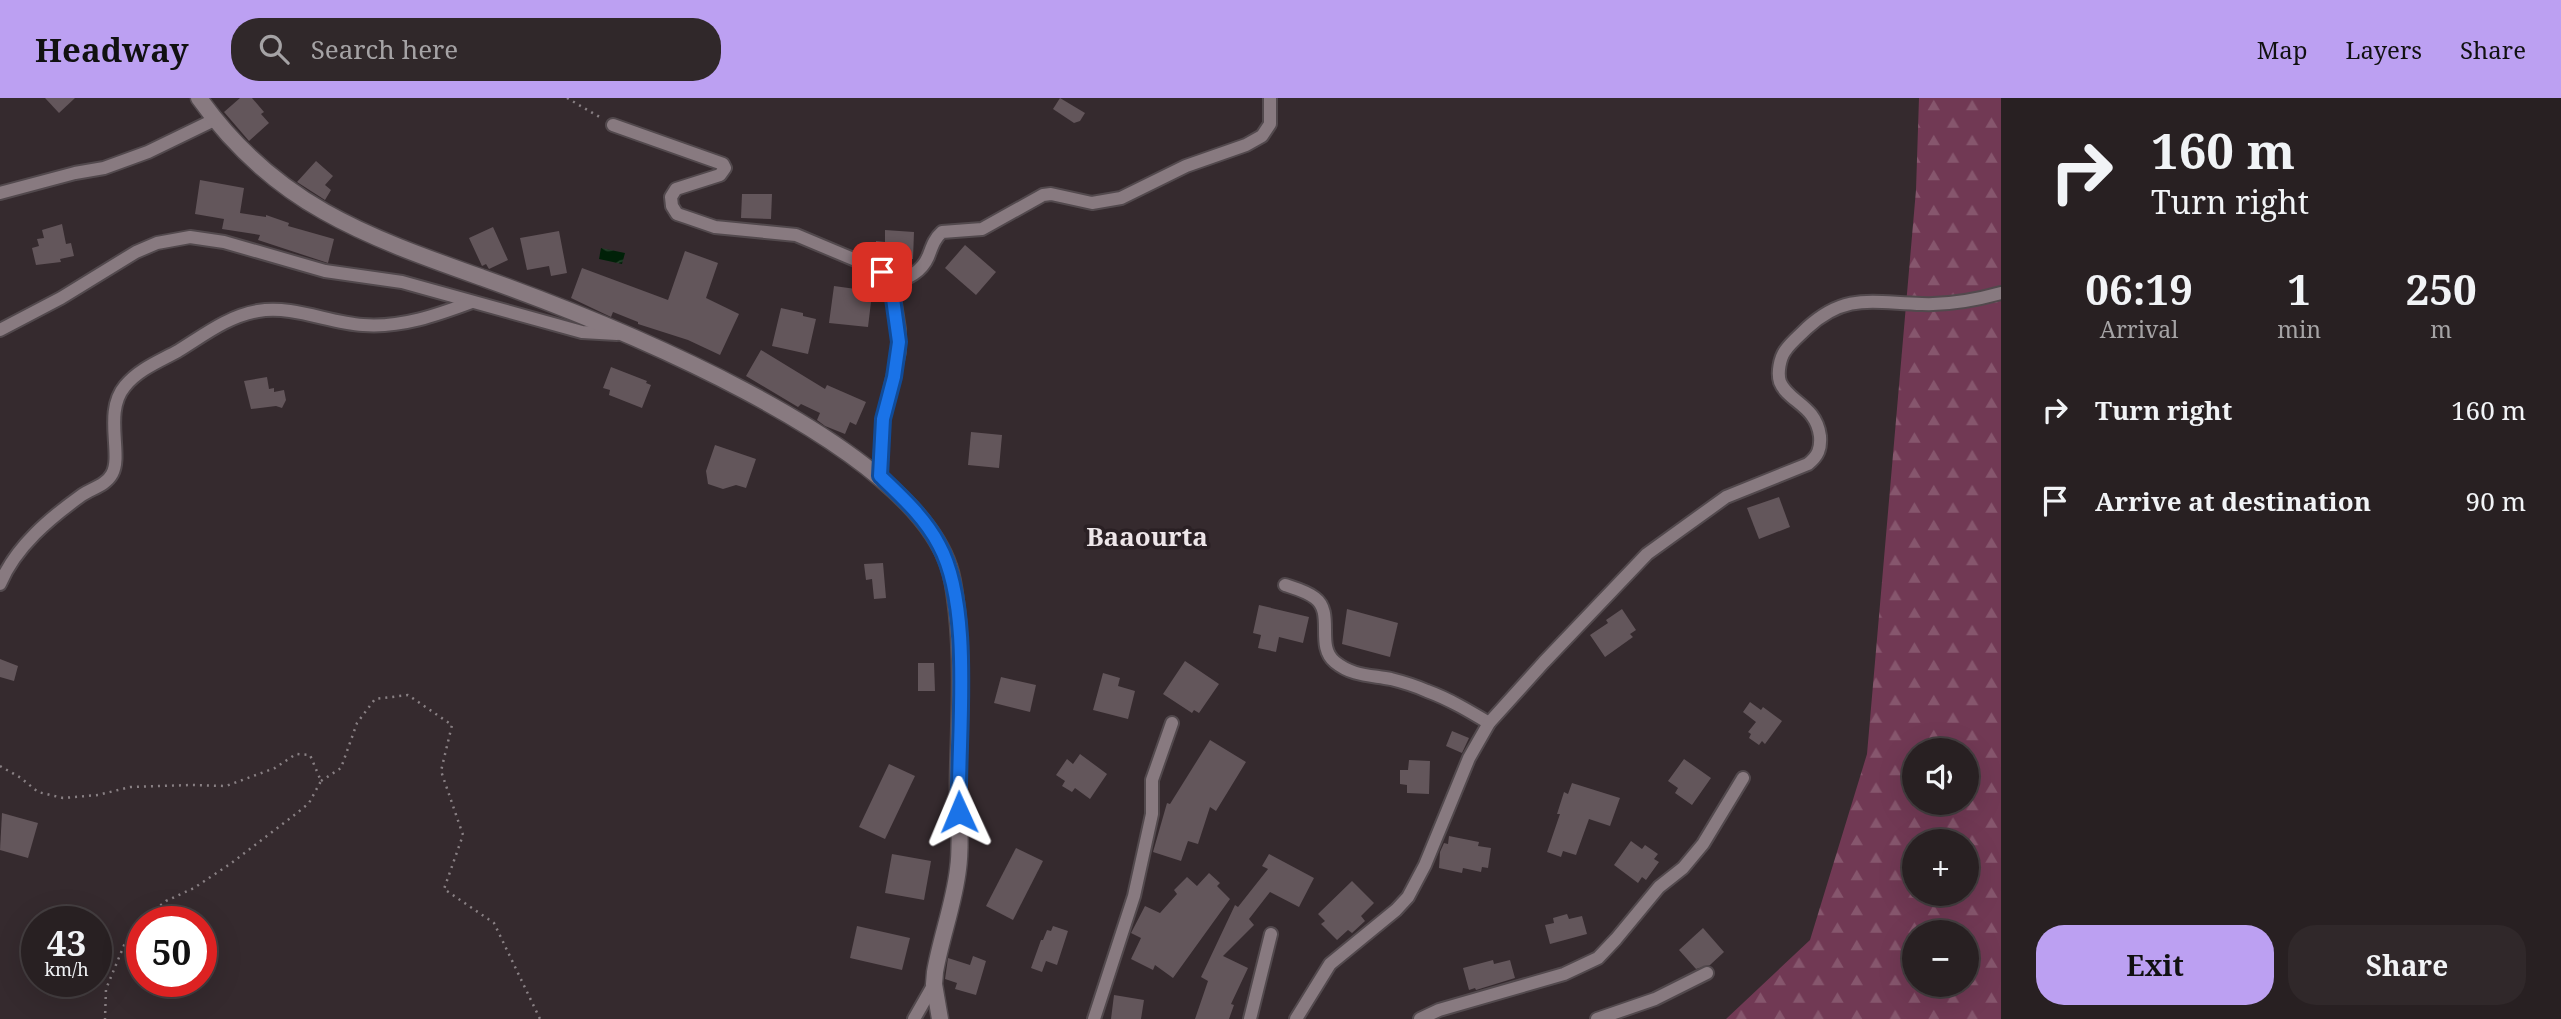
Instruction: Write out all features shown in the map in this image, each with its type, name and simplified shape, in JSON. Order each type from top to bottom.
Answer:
[{"type":"main road","points":[[199,98],[236,146],[307,203],[332,218],[425,257],[559,306],[631,336],[799,423],[880,476],[911,506],[939,544],[950,568],[958,625],[961,687],[959,867],[934,984],[940,1019]]},
{"type":"street","points":[[891,284],[917,272],[924,265],[942,232],[982,229],[1043,195],[1051,194],[1092,203],[1113,200],[1186,166],[1246,145],[1267,131],[1270,124],[1270,98]]},
{"type":"street","points":[[0,193],[104,167],[148,152],[214,120]]},
{"type":"street","points":[[613,125],[723,164],[725,168],[720,176],[676,189],[671,197],[677,214],[715,228],[796,235],[877,269],[891,284],[899,329],[899,352],[883,419],[880,476]]},
{"type":"street","points":[[0,330],[61,298],[136,252],[158,243],[190,237],[224,242],[325,271],[402,282],[582,332],[631,336]]},
{"type":"street","points":[[1296,1019],[1331,964],[1408,897],[1425,865],[1469,758],[1489,723],[1606,594],[1647,554],[1726,497],[1808,464],[1816,457],[1820,449],[1816,421],[1780,382],[1779,369],[1785,350],[1820,316],[1831,309],[1851,303],[1947,303],[2001,293]]},
{"type":"street","points":[[0,584],[28,540],[64,508],[106,482],[114,472],[113,431],[118,400],[123,387],[150,365],[222,323],[257,311],[276,309],[363,325],[393,325],[432,317],[472,302]]},
{"type":"street","points":[[1285,585],[1313,596],[1318,601],[1325,621],[1326,652],[1337,664],[1352,673],[1392,680],[1427,691],[1456,703],[1489,723]]},
{"type":"street","points":[[1094,1019],[1134,896],[1152,814],[1152,780],[1172,723]]},
{"type":"street","points":[[1420,1019],[1438,1010],[1564,974],[1598,958],[1659,887],[1683,868],[1703,844],[1743,778]]},
{"type":"street","points":[[1250,1019],[1271,933]]},
{"type":"street","points":[[1597,1019],[1655,999],[1707,973]]},
{"type":"street","points":[[914,1019],[934,984]]},
{"type":"path","points":[[566,98],[613,125]]},
{"type":"path","points":[[104,1019],[106,989],[125,943],[138,923],[166,901],[194,888],[230,864],[298,813],[309,803],[321,781],[341,768],[357,723],[375,699],[408,695],[452,725],[441,771],[463,835],[444,889],[494,923],[540,1019]]},
{"type":"path","points":[[0,766],[38,792],[63,798],[98,795],[131,787],[226,786],[275,768],[296,754],[310,755],[321,781]]},
{"type":"green space","points":[[1919,98],[2001,98],[2001,1019],[1726,1019],[1810,940],[1867,754],[1916,190]]},
{"type":"water","points":[[601,248],[625,253],[622,264],[599,259]]},
{"type":"building","points":[[45,98],[75,98],[59,113]]},
{"type":"building","points":[[240,98],[252,98],[269,123],[249,141],[224,112]]},
{"type":"building","points":[[1060,98],[1085,113],[1080,121],[1074,123],[1053,109]]},
{"type":"building","points":[[316,161],[333,176],[325,185],[331,190],[325,200],[297,182]]},
{"type":"building","points":[[200,180],[244,188],[240,213],[266,215],[289,223],[288,226],[334,239],[328,263],[258,240],[260,235],[222,229],[224,219],[195,214]]},
{"type":"building","points":[[742,194],[772,194],[771,219],[741,218]]},
{"type":"building","points":[[62,224],[66,244],[71,243],[74,256],[60,259],[61,262],[36,265],[32,248],[39,246],[37,239],[44,238],[42,230]]},
{"type":"building","points":[[493,227],[508,260],[489,269],[486,264],[482,266],[469,238]]},
{"type":"building","points":[[885,230],[914,232],[913,259],[876,257],[876,241],[885,242]]},
{"type":"building","points":[[559,231],[567,273],[551,276],[549,266],[527,270],[520,238]]},
{"type":"building","points":[[965,245],[996,272],[976,295],[945,268]]},
{"type":"building","points":[[685,251],[718,263],[706,298],[739,314],[720,355],[613,312],[611,317],[571,298],[582,268],[668,300]]},
{"type":"building","points":[[834,286],[863,290],[862,301],[871,302],[868,327],[829,323]]},
{"type":"building","points":[[781,308],[816,319],[808,354],[772,346]]},
{"type":"building","points":[[761,350],[825,389],[827,385],[866,402],[856,425],[850,422],[845,434],[825,426],[817,420],[820,413],[801,404],[798,407],[746,376]]},
{"type":"building","points":[[611,367],[651,385],[642,408],[609,395],[610,390],[603,388]]},
{"type":"building","points":[[267,377],[269,389],[274,388],[274,392],[284,390],[286,400],[282,408],[276,406],[251,409],[244,381]]},
{"type":"building","points":[[971,432],[1002,435],[999,468],[968,465]]},
{"type":"building","points":[[715,445],[756,459],[746,488],[736,485],[723,489],[708,484],[706,471]]},
{"type":"building","points":[[1779,497],[1790,527],[1759,539],[1747,508]]},
{"type":"building","points":[[883,563],[886,598],[874,599],[872,579],[866,580],[864,564]]},
{"type":"building","points":[[1259,605],[1309,617],[1303,643],[1279,637],[1276,652],[1258,648],[1261,635],[1253,633]]},
{"type":"building","points":[[1347,609],[1398,623],[1390,657],[1342,644]]},
{"type":"building","points":[[1622,609],[1636,630],[1630,634],[1633,637],[1605,657],[1590,635]]},
{"type":"building","points":[[0,659],[18,666],[14,681],[0,677]]},
{"type":"building","points":[[1185,661],[1219,684],[1199,713],[1194,710],[1192,713],[1163,694]]},
{"type":"building","points":[[918,663],[934,663],[935,691],[918,691]]},
{"type":"building","points":[[1103,673],[1120,678],[1118,686],[1135,691],[1128,719],[1093,710]]},
{"type":"building","points":[[1001,677],[1036,685],[1030,712],[994,703]]},
{"type":"building","points":[[1750,702],[1761,710],[1763,707],[1782,721],[1765,744],[1762,741],[1759,745],[1749,738],[1751,734],[1748,732],[1756,722],[1743,712]]},
{"type":"building","points":[[1452,731],[1469,738],[1462,753],[1446,746]]},
{"type":"building","points":[[1210,740],[1246,762],[1216,811],[1210,807],[1198,844],[1188,841],[1181,861],[1153,852],[1167,803],[1170,804]]},
{"type":"building","points":[[1080,754],[1107,774],[1090,799],[1075,788],[1072,792],[1062,786],[1065,781],[1056,775],[1067,759],[1073,764]]},
{"type":"building","points":[[1684,759],[1711,778],[1692,805],[1675,793],[1678,788],[1668,781]]},
{"type":"building","points":[[1409,760],[1430,761],[1429,794],[1407,793],[1407,785],[1400,784],[1400,770],[1408,770]]},
{"type":"building","points":[[889,764],[915,776],[885,839],[859,827]]},
{"type":"building","points":[[1572,783],[1620,798],[1610,826],[1589,819],[1576,855],[1563,851],[1561,857],[1547,852],[1560,814],[1557,814],[1564,792],[1568,794]]},
{"type":"building","points":[[2,813],[38,823],[28,858],[0,850]]},
{"type":"building","points":[[1449,836],[1479,842],[1478,846],[1491,848],[1488,868],[1482,867],[1481,872],[1463,868],[1462,873],[1439,868],[1440,852],[1444,843],[1448,844]]},
{"type":"building","points":[[1631,841],[1642,849],[1645,845],[1658,854],[1654,859],[1659,862],[1646,880],[1642,877],[1638,883],[1614,865]]},
{"type":"building","points":[[1016,848],[1043,861],[1013,920],[986,906]]},
{"type":"building","points":[[892,854],[931,861],[924,900],[885,893]]},
{"type":"building","points":[[1269,854],[1314,878],[1299,907],[1270,892],[1249,919],[1254,925],[1223,956],[1248,968],[1231,1004],[1234,1005],[1229,1019],[1195,1019],[1208,981],[1201,977],[1235,905],[1238,907],[1268,869],[1262,866]]},
{"type":"building","points":[[1209,873],[1220,883],[1217,886],[1230,899],[1173,978],[1155,965],[1153,970],[1131,959],[1141,938],[1131,933],[1145,906],[1160,913],[1177,894],[1174,890],[1187,877],[1197,886]]},
{"type":"building","points":[[1352,881],[1374,903],[1361,916],[1365,921],[1352,933],[1348,930],[1337,940],[1321,924],[1325,921],[1318,914]]},
{"type":"building","points":[[1567,914],[1569,919],[1582,916],[1587,934],[1550,944],[1545,925],[1554,923],[1553,918]]},
{"type":"building","points":[[857,926],[910,938],[902,970],[850,958]]},
{"type":"building","points":[[1053,926],[1068,931],[1057,965],[1046,961],[1042,972],[1031,968],[1041,940]]},
{"type":"building","points":[[1703,928],[1724,952],[1710,965],[1696,969],[1679,950]]},
{"type":"building","points":[[973,956],[986,961],[976,995],[955,989],[957,983],[945,979],[948,958],[970,965]]},
{"type":"building","points":[[1493,960],[1494,964],[1510,960],[1515,978],[1469,990],[1463,968]]},
{"type":"building","points":[[1114,995],[1144,1000],[1141,1019],[1111,1019]]},
{"type":"district","name":"Baaourta","points":[[1147,536]]},
{"type":"route","points":[[882,272],[891,284],[899,329],[899,352],[885,405],[880,476],[925,523],[950,568],[958,625],[961,687],[959,812]]}]
